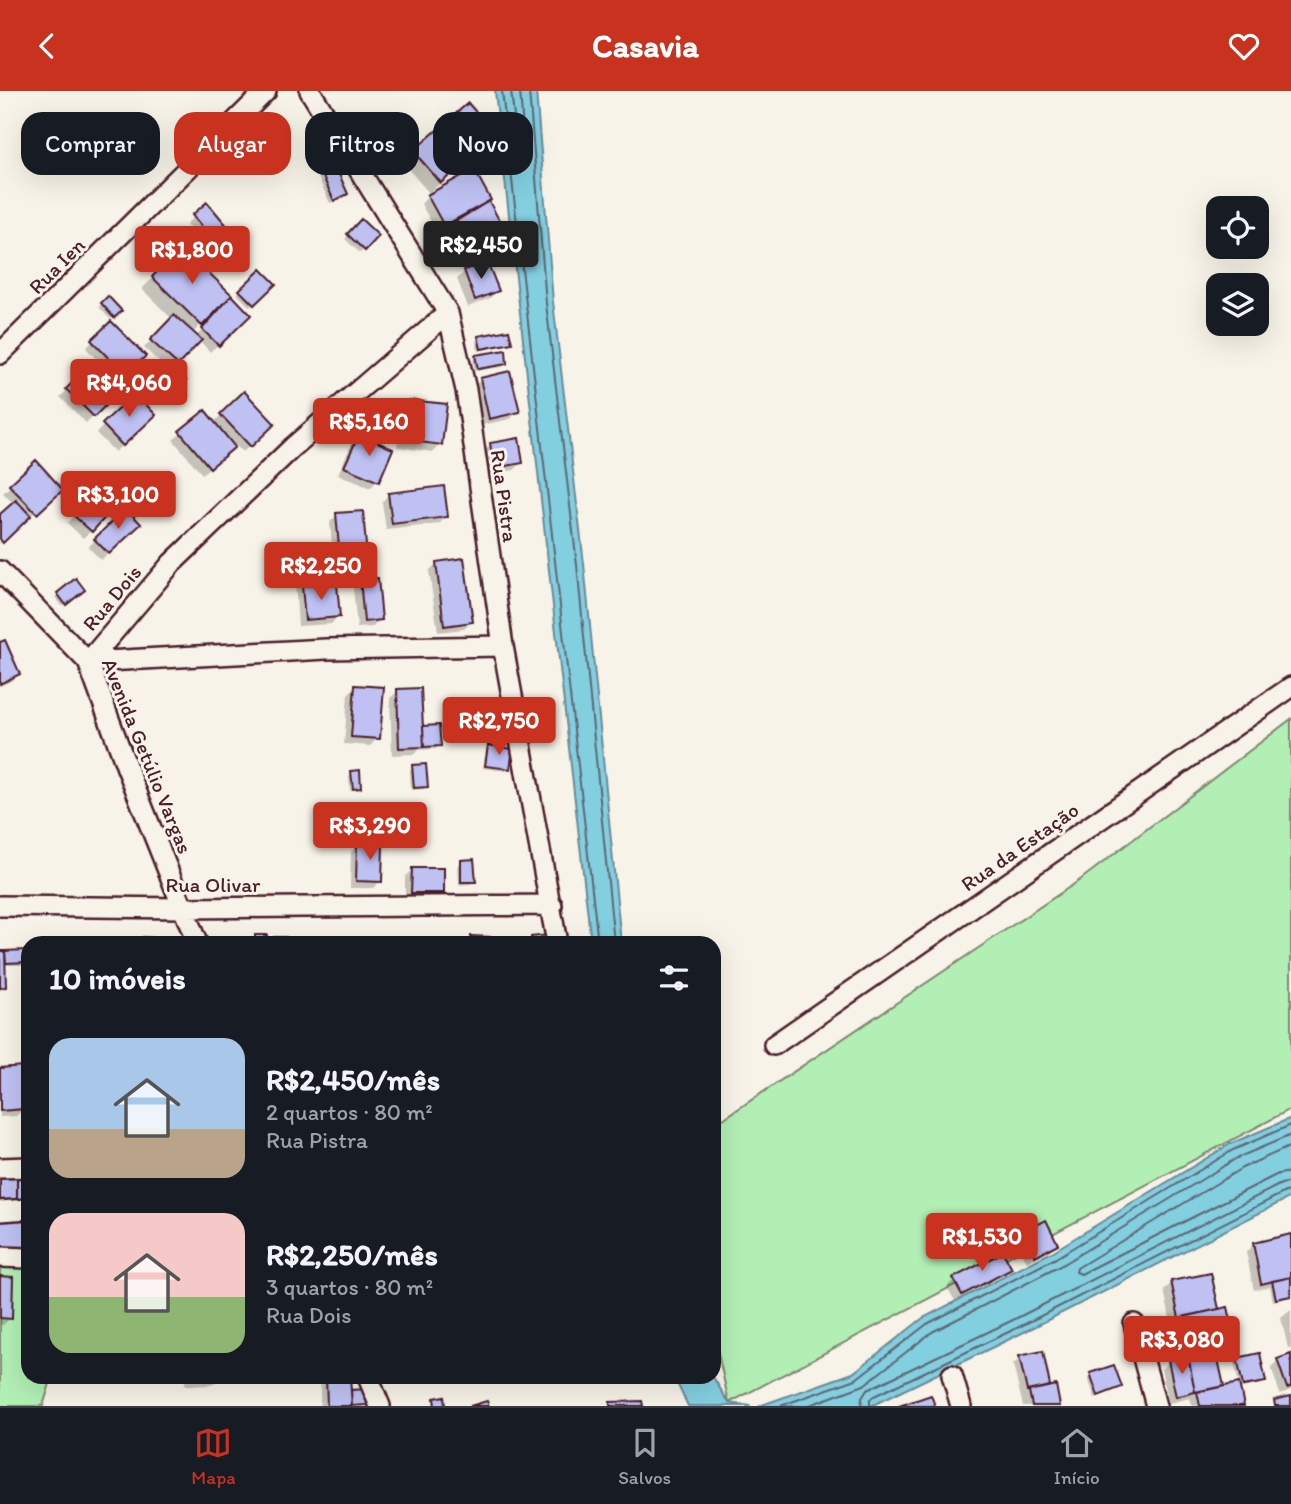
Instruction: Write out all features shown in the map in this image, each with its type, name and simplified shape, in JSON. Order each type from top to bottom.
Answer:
[{"type":"street","name":"Rua Ien","points":[[0,354],[266,91]]},
{"type":"street","name":"Rua Pistra","points":[[310,91],[448,313],[466,390],[503,646],[556,936]]},
{"type":"street","name":"Rua Dois","points":[[88,662],[182,554],[293,447],[448,313]]},
{"type":"street","name":"Avenida Getúlio Vargas","points":[[0,571],[88,662],[194,936]]},
{"type":"street","name":"Rua Dois","points":[[88,662],[326,649],[503,646]]},
{"type":"street","name":"Rua da Estação","points":[[774,1045],[1291,687]]},
{"type":"street","name":"Rua Olivar","points":[[0,907],[552,905]]},
{"type":"street","points":[[0,1168],[21,1167]]},
{"type":"street","points":[[0,1211],[21,1210]]},
{"type":"street","points":[[0,1257],[21,1258]]},
{"type":"street","points":[[1134,1325],[1156,1406]]},
{"type":"street","points":[[952,1375],[961,1406]]},
{"type":"street","points":[[371,1384],[380,1406]]},
{"type":"green space","points":[[1291,719],[1291,1109],[729,1403],[721,1367],[721,1120],[1080,880]]},
{"type":"green space","points":[[0,1263],[21,1264],[21,1384],[50,1384],[43,1406],[0,1406]]},
{"type":"water","points":[[495,91],[536,91],[553,302],[584,564],[620,936],[590,936],[504,175],[533,175],[533,112],[497,112]]},
{"type":"water","points":[[1291,1118],[1291,1197],[871,1406],[759,1406],[853,1373],[923,1318],[1052,1252],[1230,1144]]},
{"type":"water","points":[[677,1384],[717,1384],[729,1403],[751,1406],[688,1406]]},
{"type":"building","points":[[468,103],[476,112],[458,112]]},
{"type":"building","points":[[433,134],[433,174],[419,158],[419,146]]},
{"type":"building","points":[[322,175],[339,175],[348,194],[334,201]]},
{"type":"building","points":[[434,175],[450,175],[441,183]]},
{"type":"building","points":[[463,175],[477,175],[491,200],[444,226],[427,195]]},
{"type":"building","points":[[489,201],[508,237],[463,261],[445,228]]},
{"type":"building","points":[[207,202],[249,252],[234,265],[192,215]]},
{"type":"building","points":[[361,219],[379,236],[365,251],[347,234]]},
{"type":"building","points":[[445,228],[449,239],[431,246],[426,234]]},
{"type":"building","points":[[181,246],[232,295],[202,326],[152,277]]},
{"type":"building","points":[[487,261],[499,291],[475,300],[464,270]]},
{"type":"building","points":[[261,269],[276,284],[254,305],[239,290]]},
{"type":"building","points":[[232,295],[251,315],[219,346],[202,329]]},
{"type":"building","points":[[108,296],[122,311],[114,318],[101,303]]},
{"type":"building","points":[[174,315],[202,340],[178,365],[150,340]]},
{"type":"building","points":[[111,321],[146,356],[125,375],[91,340]]},
{"type":"building","points":[[509,330],[512,343],[481,349],[478,336]]},
{"type":"building","points":[[506,350],[507,364],[478,369],[475,355]]},
{"type":"building","points":[[178,365],[186,380],[173,387],[165,373]]},
{"type":"building","points":[[510,371],[520,412],[489,419],[480,378]]},
{"type":"building","points":[[80,375],[108,403],[94,417],[66,389]]},
{"type":"building","points":[[244,391],[275,424],[251,447],[220,414]]},
{"type":"building","points":[[135,393],[156,415],[123,446],[102,424]]},
{"type":"building","points":[[408,400],[447,404],[442,445],[403,440]]},
{"type":"building","points":[[205,410],[235,447],[210,468],[179,431]]},
{"type":"building","points":[[359,434],[393,449],[379,482],[344,467]]},
{"type":"building","points":[[519,438],[523,463],[494,468],[490,443]]},
{"type":"building","points":[[36,460],[63,490],[37,514],[9,485]]},
{"type":"building","points":[[444,486],[448,517],[392,524],[388,493]]},
{"type":"building","points":[[98,488],[117,504],[92,532],[73,515]]},
{"type":"building","points":[[16,500],[31,516],[3,543],[0,539],[0,514]]},
{"type":"building","points":[[126,508],[141,524],[109,554],[94,539]]},
{"type":"building","points":[[363,511],[367,557],[340,559],[336,513]]},
{"type":"building","points":[[335,556],[337,584],[302,586],[300,559]]},
{"type":"building","points":[[464,558],[473,622],[444,626],[436,562]]},
{"type":"building","points":[[76,578],[85,590],[66,605],[57,593]]},
{"type":"building","points":[[378,578],[382,620],[364,622],[360,579]]},
{"type":"building","points":[[337,584],[340,617],[305,620],[302,586]]},
{"type":"building","points":[[5,640],[20,674],[0,684],[0,642]]},
{"type":"building","points":[[355,685],[384,687],[380,739],[351,737]]},
{"type":"building","points":[[421,688],[424,747],[399,748],[397,689]]},
{"type":"building","points":[[439,725],[441,746],[424,747],[423,726]]},
{"type":"building","points":[[488,745],[513,749],[510,769],[485,766]]},
{"type":"building","points":[[426,764],[428,787],[414,788],[412,765]]},
{"type":"building","points":[[360,770],[361,788],[353,789],[351,771]]},
{"type":"building","points":[[357,843],[383,843],[382,882],[356,881]]},
{"type":"building","points":[[474,859],[476,882],[461,882],[461,860]]},
{"type":"building","points":[[412,868],[444,868],[444,893],[411,893]]},
{"type":"building","points":[[21,950],[21,962],[6,963],[5,951]]},
{"type":"building","points":[[0,951],[5,951],[6,987],[0,988]]},
{"type":"building","points":[[21,1066],[21,1109],[0,1111],[0,1068]]},
{"type":"building","points":[[0,1178],[17,1178],[17,1204],[0,1204]]},
{"type":"building","points":[[17,1178],[21,1178],[21,1207],[17,1207]]},
{"type":"building","points":[[0,1219],[21,1219],[21,1249],[0,1248]]},
{"type":"building","points":[[1046,1220],[1058,1244],[1035,1256],[1023,1232]]},
{"type":"building","points":[[1291,1234],[1291,1277],[1261,1284],[1253,1243]]},
{"type":"building","points":[[1003,1252],[1012,1269],[962,1295],[953,1278]]},
{"type":"building","points":[[1211,1273],[1219,1309],[1179,1318],[1171,1281]]},
{"type":"building","points":[[0,1276],[13,1277],[12,1319],[0,1318]]},
{"type":"building","points":[[1291,1277],[1291,1296],[1276,1299],[1272,1281]]},
{"type":"building","points":[[1228,1307],[1234,1335],[1178,1347],[1173,1319]]},
{"type":"building","points":[[1216,1350],[1224,1386],[1195,1392],[1188,1356]]},
{"type":"building","points":[[1043,1351],[1050,1386],[1027,1391],[1019,1356]]},
{"type":"building","points":[[1260,1353],[1266,1382],[1243,1386],[1237,1358]]},
{"type":"building","points":[[1291,1354],[1291,1387],[1287,1388],[1277,1359]]},
{"type":"building","points":[[1188,1356],[1195,1392],[1176,1397],[1168,1360]]},
{"type":"building","points":[[1114,1365],[1122,1387],[1098,1396],[1090,1373]]},
{"type":"building","points":[[1239,1383],[1244,1406],[1200,1406],[1197,1392]]},
{"type":"building","points":[[326,1384],[350,1384],[352,1406],[327,1406]]},
{"type":"building","points":[[1056,1385],[1060,1406],[1032,1406],[1029,1391]]},
{"type":"building","points":[[366,1389],[367,1405],[352,1406],[351,1390]]},
{"type":"building","points":[[931,1395],[935,1406],[899,1406]]},
{"type":"building","points":[[444,1396],[445,1406],[435,1406],[434,1398]]},
{"type":"building","points":[[1291,1396],[1291,1406],[1275,1406],[1274,1400]]},
{"type":"building","points":[[487,1401],[489,1406],[470,1406]]},
{"type":"building","points":[[642,1401],[643,1406],[610,1406],[610,1402]]}]
